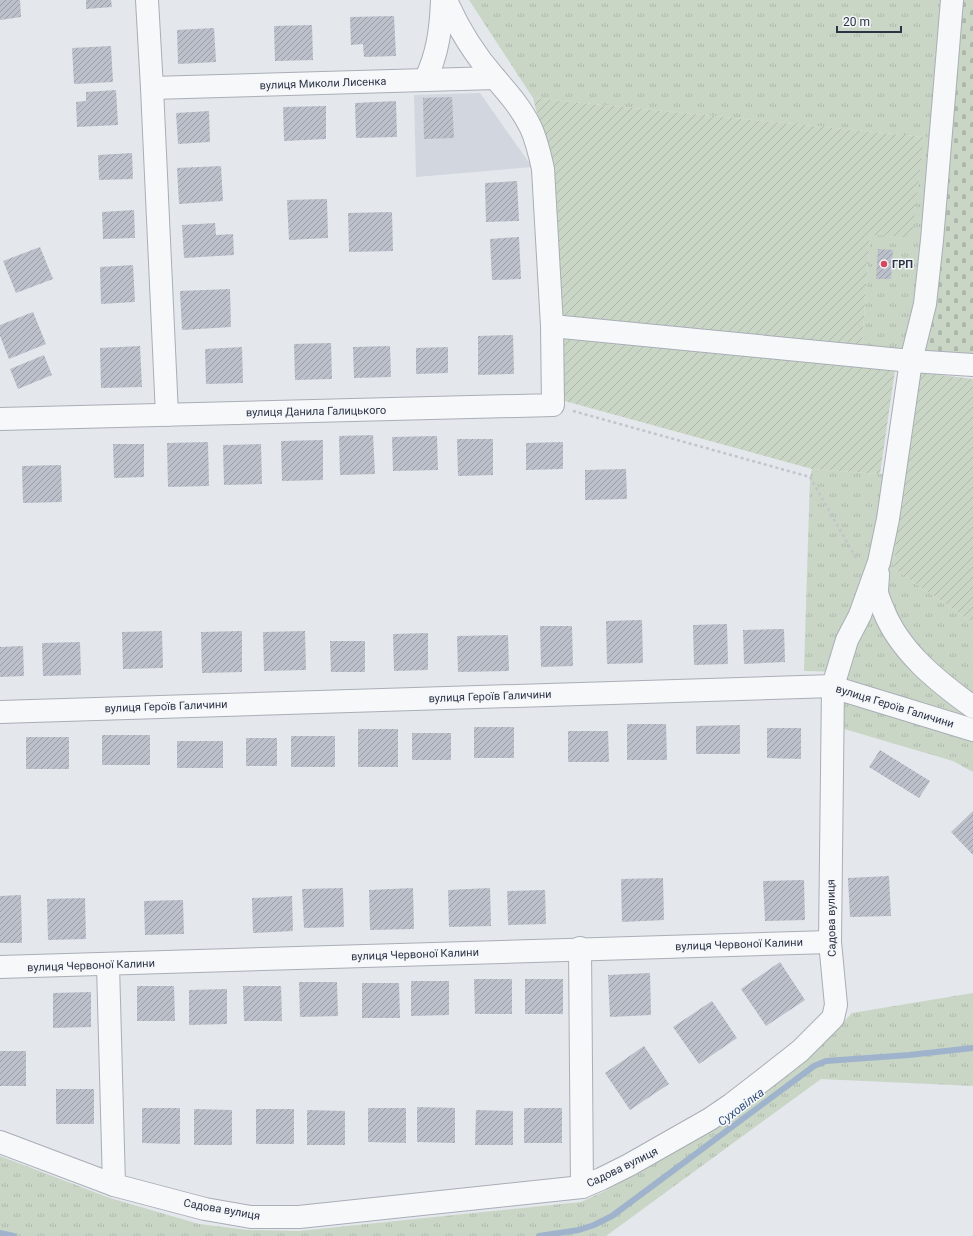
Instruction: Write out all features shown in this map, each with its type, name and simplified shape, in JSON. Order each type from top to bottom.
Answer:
[{"type":"street","points":[[147,0],[167,415]]},
{"type":"street","points":[[426,80],[433,64],[438,44],[442,19],[442,0]]},
{"type":"street","points":[[446,0],[455,20],[470,44],[495,78],[508,91],[531,128],[539,149],[543,169],[552,326],[553,405]]},
{"type":"street","points":[[952,0],[932,240],[925,304],[911,361],[888,520],[879,562],[877,593],[886,617],[906,648],[942,685],[973,707]]},
{"type":"street","name":"вулиця Миколи Лисенка","points":[[152,88],[495,78]]},
{"type":"street","points":[[552,326],[911,361],[973,365]]},
{"type":"street","name":"вулиця Данила Галицького","points":[[0,419],[553,405]]},
{"type":"street","name":"Садова вулиця","points":[[0,1142],[114,1184],[205,1209],[251,1217],[299,1217],[582,1187],[629,1165],[710,1119],[800,1051],[833,1018],[836,1005],[830,942],[833,686],[847,640],[860,615],[879,562]]},
{"type":"street","name":"вулиця Героїв Галичини","points":[[0,712],[833,686],[839,690],[973,730]]},
{"type":"street","name":"вулиця Червоної Калини","points":[[0,967],[108,965],[580,948],[830,942]]},
{"type":"street","points":[[580,948],[582,1187]]},
{"type":"street","points":[[108,965],[114,1184]]},
{"type":"path","points":[[553,405],[810,477],[871,585]]},
{"type":"shaded area","points":[[480,93],[532,167],[416,177],[414,95]]},
{"type":"green space","points":[[469,0],[953,0],[922,352],[862,346],[870,235],[924,137],[533,98]]},
{"type":"green space","points":[[953,0],[973,0],[973,357],[922,352]]},
{"type":"green space","points":[[533,98],[924,137],[912,237],[870,235],[862,346],[562,316],[550,164]]},
{"type":"green space","points":[[561,334],[895,370],[880,474],[812,469],[561,400]]},
{"type":"green space","points":[[916,372],[973,379],[973,623],[893,568]]},
{"type":"green space","points":[[812,469],[880,474],[904,473],[893,568],[973,623],[973,772],[953,761],[834,726],[841,672],[804,671],[810,477]]},
{"type":"green space","points":[[973,993],[973,1086],[821,1079],[606,1236],[0,1236],[0,1156],[110,1198],[199,1224],[248,1230],[299,1231],[581,1202],[605,1191],[668,1155],[697,1136],[831,1035],[852,1013]]},
{"type":"building","points":[[0,0],[20,0],[21,17],[0,20]]},
{"type":"building","points":[[86,0],[111,0],[112,7],[86,9]]},
{"type":"building","points":[[394,16],[396,56],[364,57],[363,44],[351,45],[350,17]]},
{"type":"building","points":[[312,25],[313,60],[275,61],[274,26]]},
{"type":"building","points":[[214,28],[216,62],[178,64],[177,30]]},
{"type":"building","points":[[111,46],[113,82],[74,84],[72,48]]},
{"type":"building","points":[[116,90],[118,125],[77,127],[76,102],[86,101],[86,92]]},
{"type":"building","points":[[452,97],[454,138],[424,139],[423,98]]},
{"type":"building","points":[[396,101],[397,137],[356,138],[355,103]]},
{"type":"building","points":[[326,106],[326,139],[284,141],[283,107]]},
{"type":"building","points":[[209,111],[210,142],[178,144],[176,113]]},
{"type":"building","points":[[132,153],[133,179],[99,180],[98,155]]},
{"type":"building","points":[[221,166],[223,201],[179,204],[177,168]]},
{"type":"building","points":[[517,181],[519,221],[486,222],[485,183]]},
{"type":"building","points":[[327,199],[328,238],[289,240],[287,200]]},
{"type":"building","points":[[134,210],[135,238],[103,239],[102,212]]},
{"type":"building","points":[[392,212],[393,251],[349,252],[348,213]]},
{"type":"building","points":[[215,223],[216,235],[233,234],[234,255],[184,258],[182,225]]},
{"type":"building","points":[[519,237],[521,279],[492,280],[490,239]]},
{"type":"building","points":[[40,247],[53,279],[16,293],[3,261]]},
{"type":"building","name":"ГРП","points":[[878,249],[893,250],[891,279],[876,279]]},
{"type":"building","points":[[133,265],[135,302],[101,304],[100,267]]},
{"type":"building","points":[[230,289],[231,327],[182,330],[180,291]]},
{"type":"building","points":[[33,312],[46,344],[9,359],[0,336],[0,325]]},
{"type":"building","points":[[513,335],[514,374],[478,375],[478,336]]},
{"type":"building","points":[[331,343],[332,379],[295,380],[294,344]]},
{"type":"building","points":[[140,346],[142,387],[101,388],[100,348]]},
{"type":"building","points":[[390,346],[391,377],[354,378],[353,347]]},
{"type":"building","points":[[242,347],[243,383],[206,384],[205,349]]},
{"type":"building","points":[[448,347],[448,373],[416,374],[416,348]]},
{"type":"building","points":[[44,355],[52,375],[18,389],[10,369]]},
{"type":"building","points":[[373,435],[375,474],[340,475],[339,436]]},
{"type":"building","points":[[437,436],[438,470],[393,471],[392,437]]},
{"type":"building","points":[[457,439],[493,439],[493,475],[458,476]]},
{"type":"building","points":[[323,440],[323,480],[282,481],[281,441]]},
{"type":"building","points":[[208,442],[209,486],[168,487],[167,443]]},
{"type":"building","points":[[563,442],[563,469],[526,470],[526,443]]},
{"type":"building","points":[[113,444],[144,444],[144,477],[114,478]]},
{"type":"building","points":[[261,444],[262,484],[224,485],[223,445]]},
{"type":"building","points":[[61,465],[62,502],[23,503],[22,466]]},
{"type":"building","points":[[626,469],[627,499],[585,500],[585,470]]},
{"type":"building","points":[[642,620],[643,663],[607,664],[606,621]]},
{"type":"building","points":[[727,624],[728,664],[694,665],[693,625]]},
{"type":"building","points":[[540,626],[572,626],[573,666],[541,667]]},
{"type":"building","points":[[784,629],[785,662],[744,664],[743,630]]},
{"type":"building","points":[[162,631],[163,668],[123,669],[122,632]]},
{"type":"building","points":[[242,631],[242,672],[202,673],[201,632]]},
{"type":"building","points":[[305,631],[306,670],[264,671],[263,632]]},
{"type":"building","points":[[428,633],[428,670],[394,671],[393,634]]},
{"type":"building","points":[[508,635],[509,671],[458,672],[457,636]]},
{"type":"building","points":[[330,641],[365,641],[365,672],[331,672]]},
{"type":"building","points":[[80,642],[81,675],[43,676],[42,643]]},
{"type":"building","points":[[23,646],[24,676],[0,677],[0,647]]},
{"type":"building","points":[[627,724],[666,724],[667,760],[627,760]]},
{"type":"building","points":[[740,725],[740,754],[696,754],[696,726]]},
{"type":"building","points":[[474,727],[514,727],[514,758],[474,758]]},
{"type":"building","points":[[767,728],[801,728],[801,759],[767,758]]},
{"type":"building","points":[[358,729],[398,729],[398,767],[358,767]]},
{"type":"building","points":[[568,731],[608,731],[609,762],[568,762]]},
{"type":"building","points":[[412,733],[451,733],[451,760],[412,760]]},
{"type":"building","points":[[102,735],[150,735],[150,765],[102,765]]},
{"type":"building","points":[[291,736],[335,736],[335,767],[291,767]]},
{"type":"building","points":[[26,737],[69,737],[69,769],[26,769]]},
{"type":"building","points":[[246,738],[277,738],[277,766],[246,766]]},
{"type":"building","points":[[177,741],[223,741],[223,768],[177,768]]},
{"type":"building","points":[[880,750],[930,781],[919,798],[869,767]]},
{"type":"building","points":[[973,811],[973,855],[951,832]]},
{"type":"building","points":[[889,876],[891,916],[850,917],[848,878]]},
{"type":"building","points":[[663,878],[664,920],[622,922],[621,879]]},
{"type":"building","points":[[804,880],[805,920],[765,921],[763,881]]},
{"type":"building","points":[[343,888],[344,927],[304,928],[302,889]]},
{"type":"building","points":[[413,888],[414,929],[370,930],[369,890]]},
{"type":"building","points":[[490,888],[491,926],[449,927],[448,890]]},
{"type":"building","points":[[545,890],[546,924],[508,925],[507,891]]},
{"type":"building","points":[[21,895],[22,943],[0,943],[0,896]]},
{"type":"building","points":[[292,896],[293,931],[253,933],[252,898]]},
{"type":"building","points":[[85,898],[86,939],[48,940],[47,899]]},
{"type":"building","points":[[183,900],[184,934],[145,935],[144,901]]},
{"type":"building","points":[[780,962],[805,1000],[766,1026],[741,989]]},
{"type":"building","points":[[650,973],[651,1015],[610,1017],[608,975]]},
{"type":"building","points":[[474,979],[512,979],[512,1014],[475,1014]]},
{"type":"building","points":[[525,979],[563,979],[563,1014],[525,1014]]},
{"type":"building","points":[[411,981],[449,981],[449,1015],[411,1016]]},
{"type":"building","points":[[299,982],[337,982],[338,1016],[300,1017]]},
{"type":"building","points":[[362,983],[399,983],[400,1018],[362,1018]]},
{"type":"building","points":[[137,986],[174,986],[175,1021],[137,1021]]},
{"type":"building","points":[[243,986],[281,986],[282,1021],[244,1021]]},
{"type":"building","points":[[227,989],[227,1024],[189,1025],[189,990]]},
{"type":"building","points":[[91,992],[91,1027],[53,1028],[53,993]]},
{"type":"building","points":[[712,1001],[737,1038],[699,1064],[673,1027]]},
{"type":"building","points":[[644,1046],[669,1084],[630,1110],[605,1073]]},
{"type":"building","points":[[0,1051],[26,1051],[26,1086],[0,1086]]},
{"type":"building","points":[[56,1089],[94,1089],[94,1124],[56,1124]]},
{"type":"building","points":[[417,1107],[455,1108],[455,1143],[417,1142]]},
{"type":"building","points":[[142,1108],[180,1108],[180,1144],[142,1143]]},
{"type":"building","points":[[368,1108],[406,1108],[406,1143],[368,1142]]},
{"type":"building","points":[[524,1108],[562,1108],[562,1143],[524,1143]]},
{"type":"building","points":[[194,1109],[232,1110],[232,1145],[194,1145]]},
{"type":"building","points":[[256,1109],[294,1109],[294,1144],[256,1144]]},
{"type":"building","points":[[307,1110],[345,1111],[345,1145],[307,1145]]},
{"type":"building","points":[[476,1110],[513,1111],[513,1145],[475,1145]]},
{"type":"waterway","name":"Суховілка","points":[[539,1236],[579,1230],[594,1225],[612,1216],[814,1066],[826,1061],[909,1055],[973,1048]]},
{"type":"waterway","name":"Суховілка","points":[[0,1233],[14,1236]]},
{"type":"place","name":"ГРП","points":[[884,264]]}]
